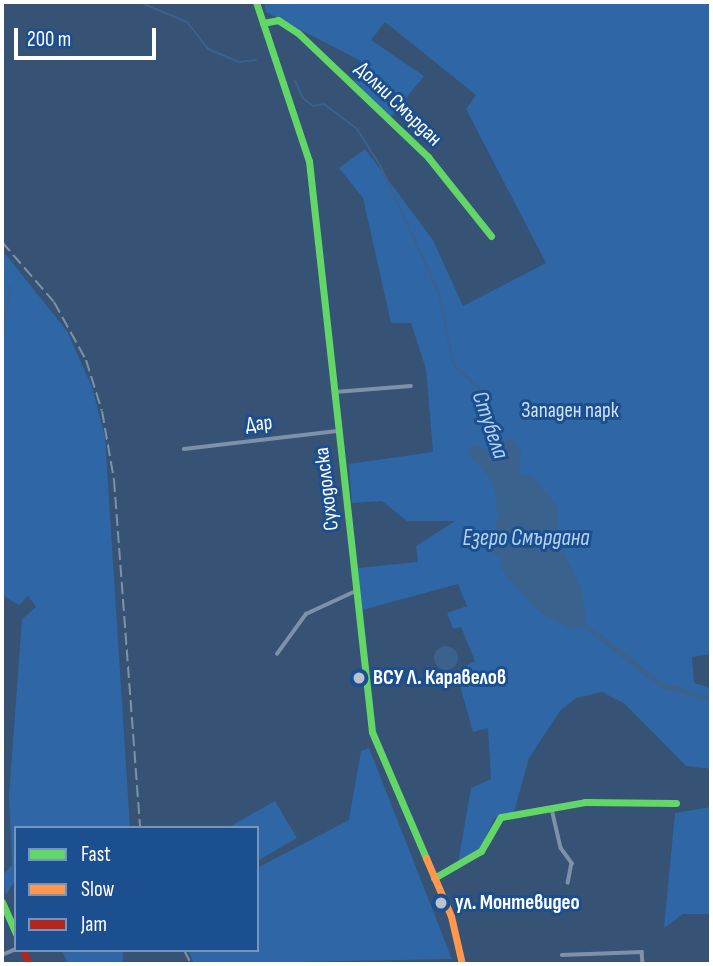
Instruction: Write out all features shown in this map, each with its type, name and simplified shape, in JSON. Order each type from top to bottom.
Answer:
[{"type":"street","name":"Суходолска","points":[[256,2],[309,161],[337,431],[376,745],[434,878],[463,964]]},
{"type":"street","name":"Долни Смърдан","points":[[263,23],[278,20],[298,33],[428,157],[491,236]]},
{"type":"street","points":[[333,393],[411,386]]},
{"type":"street","name":"Дар","points":[[184,449],[337,431]]},
{"type":"street","points":[[277,654],[306,614],[356,591]]},
{"type":"street","points":[[434,878],[481,850],[496,820],[604,801],[676,803]]},
{"type":"street","points":[[552,809],[561,848],[572,863],[568,883]]},
{"type":"street","points":[[2,902],[14,929]]},
{"type":"street","points":[[562,955],[642,952],[643,964]]},
{"type":"green space","name":"Западен парк","points":[[264,2],[711,2],[711,654],[692,657],[694,683],[711,688],[711,769],[686,766],[625,704],[602,692],[576,698],[560,711],[529,758],[514,812],[494,819],[481,848],[458,863],[471,788],[491,779],[488,728],[473,732],[456,671],[475,661],[461,627],[453,629],[447,613],[467,606],[458,584],[362,610],[358,568],[418,562],[416,546],[455,521],[407,521],[382,501],[352,503],[349,464],[433,452],[426,369],[411,323],[391,323],[363,198],[339,168],[365,149],[433,240],[463,306],[546,263],[466,109],[476,95],[385,22],[371,40],[424,76],[390,118],[354,81],[361,61],[266,12]]},
{"type":"green space","points":[[2,250],[67,331],[92,387],[105,437],[130,826],[14,826],[14,882],[6,895],[2,876],[12,865],[9,796],[22,619],[36,607],[28,596],[19,605],[2,595]]},
{"type":"green space","points":[[369,748],[452,959],[194,964],[189,952],[259,952],[259,867],[349,820],[361,751]]},
{"type":"green space","points":[[275,801],[297,838],[259,860],[259,826],[231,826]]},
{"type":"green space","points":[[711,807],[711,914],[683,914],[664,928],[675,813]]},
{"type":"green space","points":[[62,952],[123,952],[123,964],[68,964]]},
{"type":"water","name":"Езеро Смърдана","points":[[513,438],[521,452],[519,474],[532,477],[559,508],[557,539],[582,590],[586,626],[568,628],[541,613],[501,570],[501,557],[490,552],[498,516],[493,482],[468,453],[471,445],[487,449]]},
{"type":"water","points":[[446,646],[455,649],[458,658],[455,667],[446,670],[437,667],[434,658],[437,649]]},
{"type":"waterway","name":"Стубела","points":[[139,2],[187,22],[208,49],[239,62],[256,60]]},
{"type":"waterway","name":"Стубела","points":[[295,81],[303,98],[313,106],[324,104],[357,129],[381,167],[438,291],[454,365],[483,392],[500,445]]},
{"type":"waterway","points":[[2,342],[10,286]]},
{"type":"waterway","name":"Стубела","points":[[586,626],[660,684],[711,699]]},
{"type":"railway","points":[[2,242],[54,302],[86,360],[102,411],[114,480],[140,826]]},
{"type":"railway","points":[[185,952],[191,964]]},
{"type":"traffic: fast","points":[[256,2],[309,161],[372,732],[426,858]]},
{"type":"traffic: fast","points":[[263,23],[278,20],[298,33],[428,157],[491,236]]},
{"type":"traffic: fast","points":[[434,878],[481,851],[501,817],[585,802],[676,803]]},
{"type":"traffic: fast","points":[[2,902],[14,929]]},
{"type":"traffic: slow","points":[[426,858],[451,916],[462,964]]},
{"type":"traffic: jam","points":[[24,952],[29,964]]},
{"type":"place","name":"ВСУ Л. Каравелов","points":[[359,678]]},
{"type":"place","name":"ул. Монтевидео","points":[[441,903]]}]
